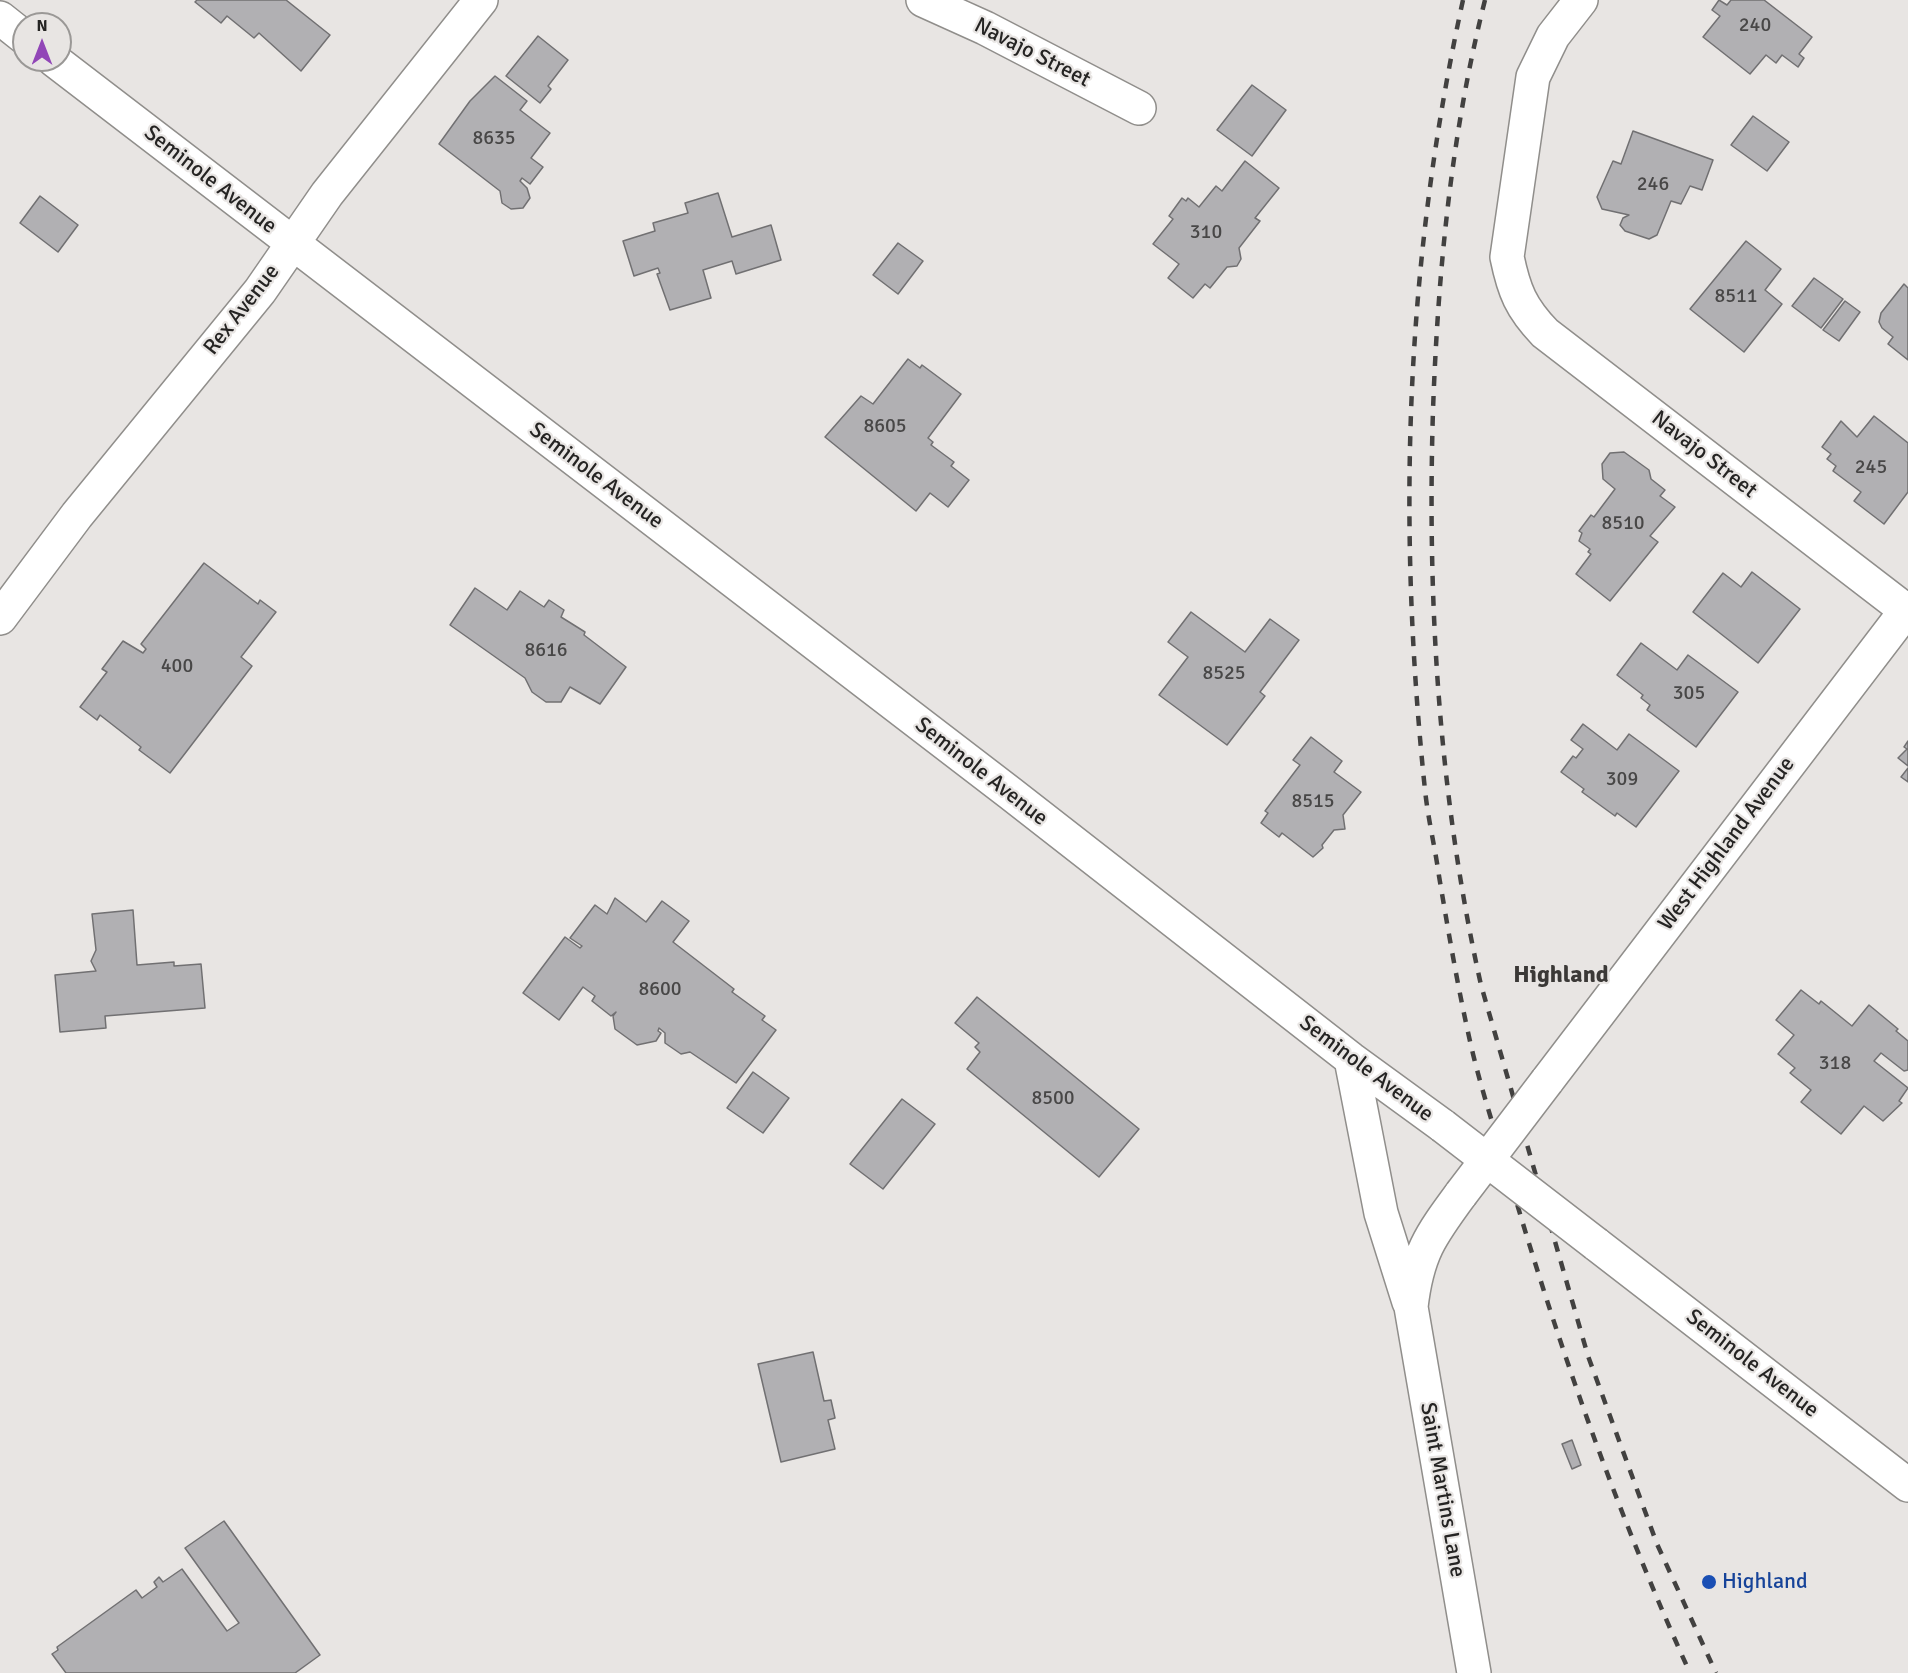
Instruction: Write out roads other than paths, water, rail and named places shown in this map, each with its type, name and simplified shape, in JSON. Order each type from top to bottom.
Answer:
[{"type":"street","name":"Rex Avenue","points":[[0,618],[77,515],[260,291],[327,194],[481,0]]},
{"type":"street","name":"Navajo Street","points":[[923,0],[985,28],[1139,108]]},
{"type":"street","name":"Navajo Street","points":[[1581,0],[1553,36],[1533,77],[1507,257],[1513,286],[1526,312],[1545,333],[1907,610]]},
{"type":"street","points":[[0,18],[12,28]]},
{"type":"street","name":"Seminole Avenue","points":[[70,72],[1908,1485]]},
{"type":"street","name":"West Highland Avenue","points":[[1547,1081],[1907,610]]},
{"type":"street","name":"Saint Martins Lane","points":[[1351,1059],[1381,1213],[1411,1307],[1474,1673]]},
{"type":"street","name":"Saint Martins Lane","points":[[1411,1307],[1415,1271],[1427,1243],[1486,1159],[1547,1081]]},
{"type":"railway","points":[[1463,0],[1444,99],[1429,197],[1418,296],[1412,394],[1409,492],[1411,591],[1416,690],[1426,801],[1463,1010],[1477,1071],[1492,1121],[1550,1311],[1592,1433],[1639,1554],[1690,1673]]},
{"type":"railway","points":[[1485,0],[1463,101],[1448,204],[1438,307],[1433,410],[1434,627],[1446,772],[1455,843],[1481,985],[1588,1356],[1657,1544],[1716,1673]]},
{"type":"place","name":"Highland","points":[[1709,1582]]},
{"type":"district","name":"Highland","points":[[1561,976]]}]
